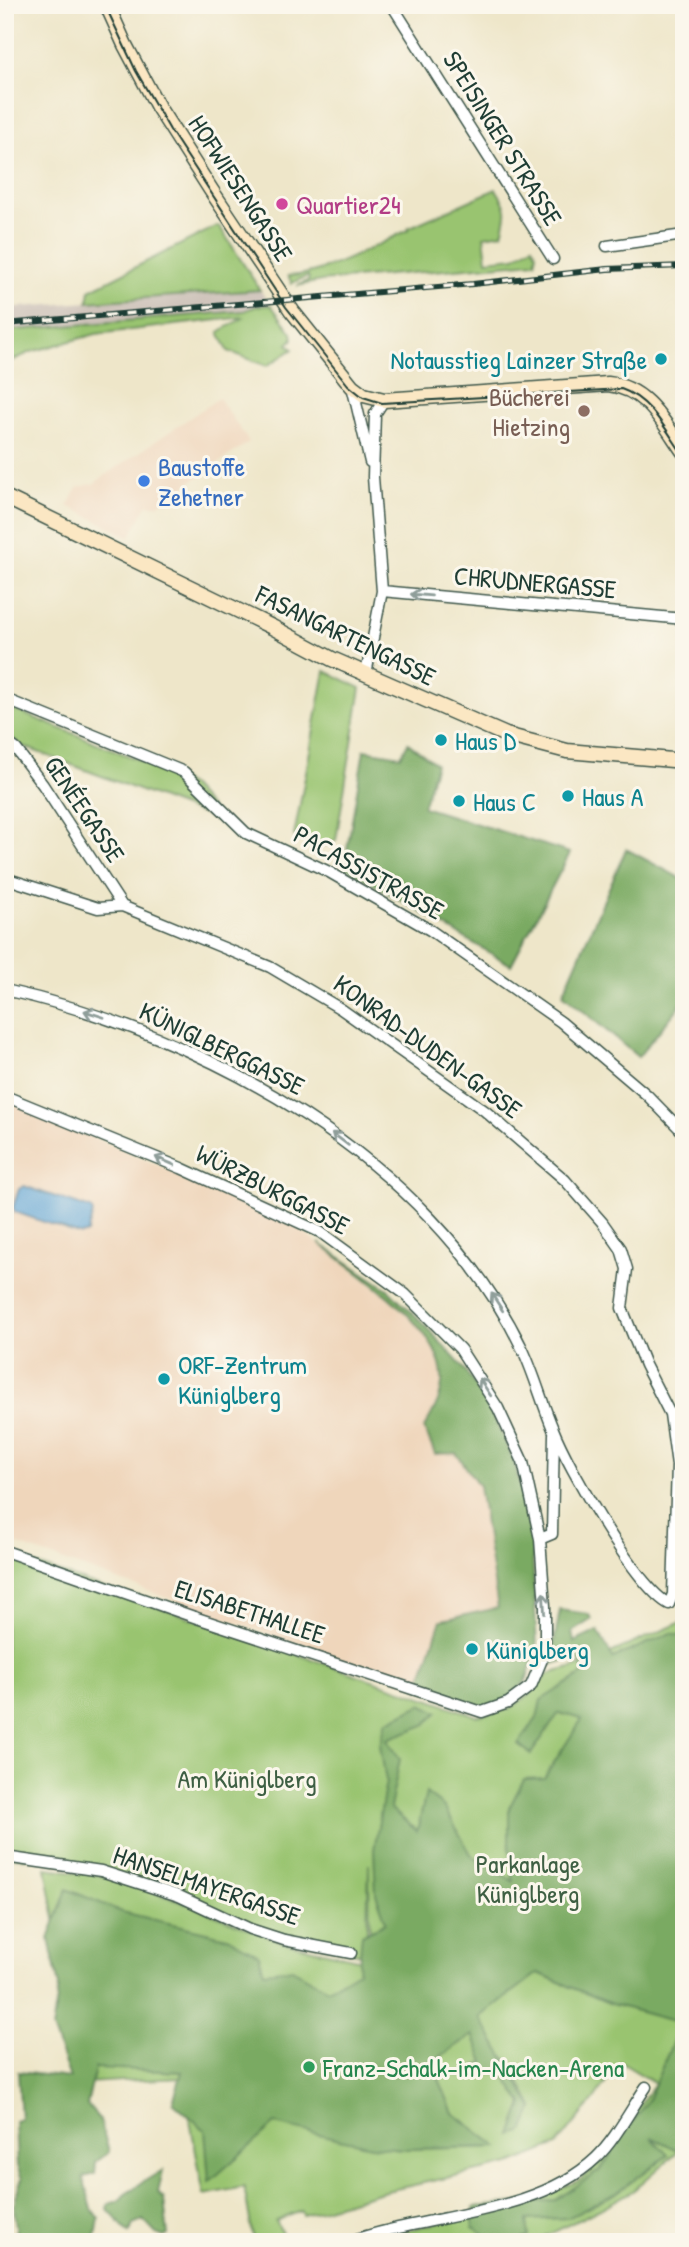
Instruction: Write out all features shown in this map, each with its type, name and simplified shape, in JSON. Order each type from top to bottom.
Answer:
[{"type":"main road","name":"HOFWIESENGASSE","points":[[107,5],[158,107],[292,311],[352,386],[364,395],[384,400]]},
{"type":"main road","points":[[384,400],[608,384],[623,386],[642,396],[684,452]]},
{"type":"main road","name":"FASANGARTENGASSE","points":[[5,497],[366,674],[471,720],[535,743],[592,755],[684,761]]},
{"type":"street","name":"SPEISINGER STRASSE","points":[[392,5],[553,259]]},
{"type":"street","points":[[607,246],[684,235]]},
{"type":"street","name":"HOFWIESENGASSE","points":[[352,386],[373,477]]},
{"type":"street","name":"HOFWIESENGASSE","points":[[366,674],[382,591],[373,477],[375,414],[384,400]]},
{"type":"street","name":"CHRUDNERGASSE","points":[[382,591],[684,619]]},
{"type":"street","name":"PACASSISTRASSE","points":[[5,699],[184,772],[246,833],[329,872],[430,930],[561,1022],[648,1095],[684,1133]]},
{"type":"street","name":"GENÉEGASSE","points":[[5,741],[16,749],[43,785],[122,906]]},
{"type":"street","name":"KONRAD-DUDEN-GASSE","points":[[5,878],[98,908],[122,906],[270,967],[341,1009],[485,1111],[565,1180],[603,1222],[621,1250],[627,1269],[622,1308],[645,1365],[670,1414]]},
{"type":"street","name":"KÜNIGLBERGGASSE","points":[[5,990],[104,1017],[243,1078],[279,1097],[379,1169],[415,1201],[474,1268],[502,1309],[524,1352],[554,1431]]},
{"type":"street","name":"WÜRZBURGGASSE","points":[[5,1096],[181,1168],[320,1232],[405,1294],[460,1349],[498,1408],[523,1462],[540,1539],[545,1653],[540,1669],[531,1686],[509,1703],[482,1712]]},
{"type":"street","points":[[670,1414],[684,1422]]},
{"type":"street","points":[[554,1431],[594,1506],[631,1564],[659,1599],[669,1604],[673,1594],[677,1520],[677,1465],[670,1414]]},
{"type":"street","points":[[540,1539],[552,1534],[554,1431]]},
{"type":"street","name":"ELISABETHALLEE","points":[[5,1551],[482,1712]]},
{"type":"street","name":"HANSELMAYERGASSE","points":[[5,1857],[101,1871],[179,1896],[250,1929],[284,1940],[351,1953]]},
{"type":"street","points":[[348,2242],[513,2202],[556,2186],[576,2175],[598,2156],[646,2087]]},
{"type":"shaded area","points":[[260,290],[271,305],[244,311],[5,331],[5,308]]},
{"type":"shaded area","points":[[219,398],[249,442],[157,505],[147,505],[130,537],[68,506],[78,487],[93,484]]},
{"type":"shaded area","points":[[5,1099],[293,1224],[388,1298],[427,1335],[441,1364],[442,1384],[424,1428],[456,1453],[479,1485],[498,1608],[418,1687],[5,1540]]},
{"type":"green space","points":[[496,189],[505,206],[506,215],[502,233],[484,236],[487,260],[515,257],[532,246],[537,254],[535,262],[321,281],[297,286],[309,280],[308,276],[292,283],[288,276],[317,271],[349,259],[408,228]]},
{"type":"green space","points":[[217,226],[260,290],[88,302],[90,290]]},
{"type":"green space","points":[[271,305],[292,333],[293,339],[288,344],[293,349],[267,366],[228,351],[219,332],[245,317],[96,334],[31,352],[5,364],[5,331],[244,311]]},
{"type":"green space","points":[[325,671],[361,688],[336,840],[326,845],[294,836]]},
{"type":"green space","points":[[5,706],[171,773],[191,787],[223,822],[22,746],[5,733]]},
{"type":"green space","points":[[408,743],[436,764],[423,807],[570,853],[511,965],[344,867],[364,750],[401,756]]},
{"type":"green space","points":[[626,849],[684,880],[684,1001],[638,1057],[563,994]]},
{"type":"green space","points":[[319,1243],[389,1290],[461,1365],[489,1406],[513,1459],[526,1506],[532,1544],[537,1649],[526,1681],[505,1701],[481,1709],[418,1688],[441,1620],[498,1608],[479,1486],[456,1453],[435,1454],[424,1428],[438,1401],[442,1383],[439,1362],[430,1342],[397,1304]]},
{"type":"green space","name":"Am Küniglberg","points":[[5,1554],[477,1716],[509,1709],[530,1694],[548,1674],[583,1665],[684,1621],[684,2146],[634,2190],[534,2242],[361,2242],[547,2195],[580,2180],[602,2160],[655,2083],[620,2062],[557,2145],[510,2164],[382,2192],[303,2215],[301,2211],[276,2221],[286,2242],[254,2242],[244,2187],[204,2195],[182,2078],[84,2083],[46,1868],[99,1875],[178,1900],[283,1942],[370,1962],[369,1864],[366,1955],[285,1938],[101,1869],[5,1855]],"holes":[[[506,2058],[533,2107],[512,2135],[523,2104],[502,2072],[479,2073]],[[453,2113],[497,2147],[404,2149],[372,2146]]]},
{"type":"green space","name":"Parkanlage Küniglberg","points":[[560,1610],[588,1614],[592,1619],[572,1632],[574,1642],[598,1631],[613,1658],[671,1633],[684,1636],[684,2153],[651,2137],[668,2155],[615,2194],[568,2218],[527,2220],[529,2237],[521,2240],[500,2241],[473,2227],[474,2207],[556,2200],[600,2170],[648,2100],[681,2023],[611,2004],[538,1973],[480,2017],[533,2108],[523,2132],[511,2135],[523,2104],[502,2072],[457,2075],[484,2062],[473,2035],[432,2062],[453,2113],[498,2147],[405,2149],[371,2146],[275,2124],[209,2182],[205,2130],[173,2102],[182,2072],[95,2068],[87,2105],[100,2120],[109,2152],[96,2162],[95,2174],[83,2177],[92,2209],[99,2219],[95,2242],[18,2242],[15,2204],[22,2179],[17,2166],[15,2121],[21,2119],[18,2072],[70,2078],[52,2029],[59,1987],[49,1939],[67,1889],[122,1912],[227,1937],[259,1955],[264,1972],[292,1969],[328,1989],[358,1971],[362,1935],[386,1922],[376,1894],[374,1850],[386,1781],[380,1745],[386,1722],[422,1704],[438,1712],[425,1725],[387,1739],[400,1759],[390,1808],[417,1831],[426,1793],[444,1807],[472,1856],[513,1881],[509,1808],[524,1779],[544,1778],[582,1719],[559,1713],[531,1754],[518,1744],[537,1718],[541,1700],[584,1673],[577,1657],[550,1665]]},
{"type":"green space","points":[[163,2170],[158,2193],[164,2199],[168,2235],[164,2237],[156,2234],[143,2220],[134,2225],[129,2233],[108,2210],[109,2204],[118,2201]]},
{"type":"water","points":[[24,1186],[91,1209],[93,1213],[87,1233],[81,1235],[15,1212],[13,1207],[19,1189]]},
{"type":"tram line","points":[[105,5],[136,71],[170,130],[286,307],[348,385],[363,397],[382,403],[621,389],[650,408],[684,456]]},
{"type":"railway","points":[[5,324],[473,284],[607,269],[684,266]]},
{"type":"place","name":"Quartier24","points":[[282,204]]},
{"type":"place","name":"Notausstieg Lainzer Straße","points":[[661,359]]},
{"type":"place","name":"Bücherei Hietzing","points":[[584,411]]},
{"type":"place","name":"Baustoffe Zehetner","points":[[144,481]]},
{"type":"place","name":"Haus D","points":[[441,740]]},
{"type":"place","name":"Haus A","points":[[568,796]]},
{"type":"place","name":"Haus C","points":[[459,801]]},
{"type":"place","name":"ORF-Zentrum Küniglberg","points":[[164,1379]]},
{"type":"place","name":"Küniglberg","points":[[472,1649]]},
{"type":"place","name":"Franz-Schalk-im-Nacken-Arena","points":[[309,2067]]}]
